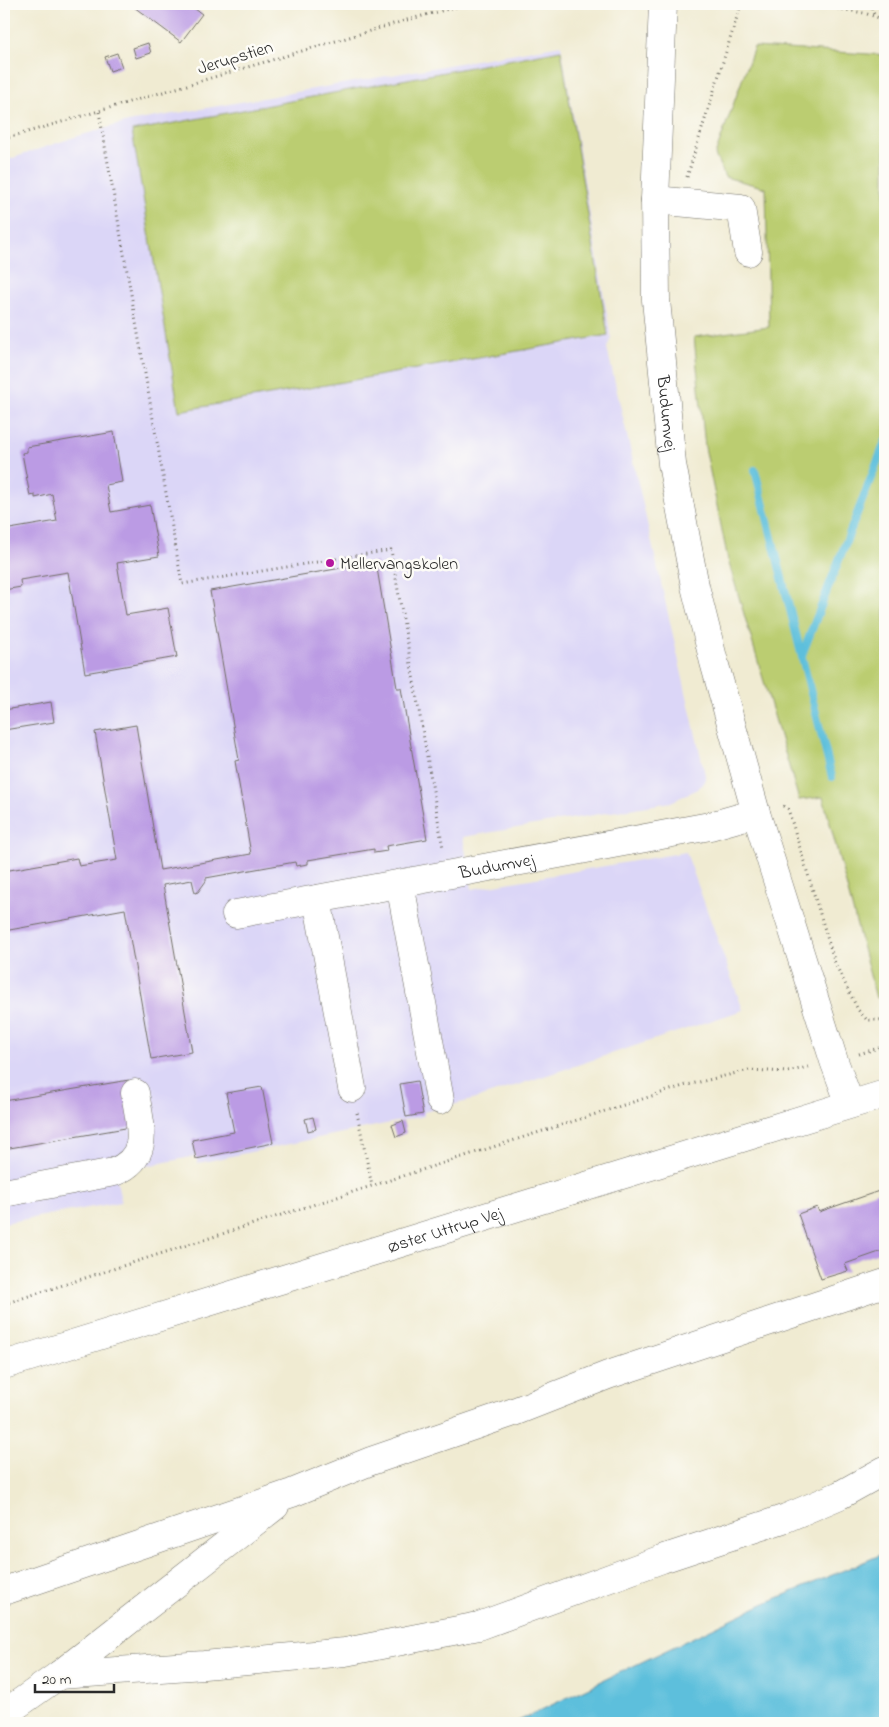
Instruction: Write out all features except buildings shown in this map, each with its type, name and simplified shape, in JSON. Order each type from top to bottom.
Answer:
[{"type":"street","name":"Budumvej","points":[[662,4],[667,201],[656,300],[672,464],[695,586],[714,662],[756,813],[834,1061],[850,1104]]},
{"type":"street","points":[[667,201],[742,208],[748,252]]},
{"type":"street","name":"Budumvej","points":[[236,914],[710,826],[756,813]]},
{"type":"street","points":[[400,884],[440,1100]]},
{"type":"street","points":[[317,899],[352,1088]]},
{"type":"street","points":[[4,1193],[114,1172],[124,1168],[132,1161],[140,1149],[142,1137],[135,1093]]},
{"type":"street","name":"Øster Uttrup Vej","points":[[4,1365],[885,1094]]},
{"type":"street","points":[[4,1590],[292,1493],[371,1462],[511,1413],[608,1375],[885,1283]]},
{"type":"street","points":[[59,1675],[204,1665],[345,1652],[479,1626],[662,1559],[786,1518],[840,1495],[885,1470]]},
{"type":"street","points":[[4,1714],[59,1675],[292,1493]]},
{"type":"path","name":"Jerupstien","points":[[4,139],[456,5],[476,4]]},
{"type":"path","points":[[667,201],[741,4]]},
{"type":"path","points":[[808,4],[864,12],[885,20]]},
{"type":"path","points":[[869,4],[876,17]]},
{"type":"path","points":[[99,112],[182,584],[391,550],[447,875]]},
{"type":"path","points":[[756,813],[782,805],[788,809],[835,963],[858,1010],[867,1020],[885,1019]]},
{"type":"path","points":[[4,1304],[683,1086],[749,1070],[787,1072],[885,1046]]},
{"type":"path","points":[[352,1088],[372,1186]]},
{"type":"shaded area","name":"Mellervangskolen","points":[[561,45],[611,338],[607,348],[706,779],[698,789],[671,802],[463,837],[472,889],[686,852],[743,1010],[472,1100],[424,1112],[424,1116],[198,1163],[196,1156],[141,1167],[117,1180],[121,1202],[4,1223],[4,161],[75,137],[128,122]]},
{"type":"green space","points":[[754,47],[885,55],[885,997],[876,998],[823,797],[799,800],[728,560],[705,447],[694,337],[769,327],[766,188],[725,177],[715,155]]},
{"type":"green space","points":[[561,50],[608,335],[179,411],[132,131]]},
{"type":"water","points":[[885,1553],[885,1723],[514,1723],[763,1604]]},
{"type":"waterway","points":[[802,655],[885,442]]},
{"type":"waterway","points":[[755,470],[832,777]]},
{"type":"place","name":"Mellervangskolen","points":[[330,563]]}]
